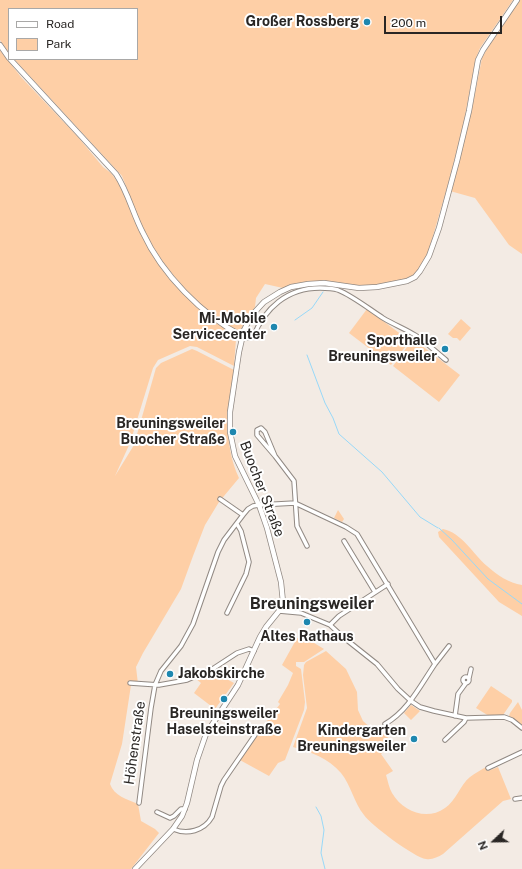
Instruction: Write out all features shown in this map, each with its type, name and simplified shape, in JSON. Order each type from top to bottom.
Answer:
[{"type":"street","name":"Buocher Straße","points":[[279,611],[283,602],[281,582],[267,528],[259,505],[235,456],[230,432],[230,412],[242,336],[247,323],[260,307],[270,298],[280,292],[300,285],[324,283],[359,288],[377,287],[407,281],[415,277],[429,256],[439,228],[469,111],[478,60],[483,50],[517,0]]},
{"type":"street","points":[[0,45],[8,55]]},
{"type":"street","points":[[12,60],[116,174],[122,182],[143,234],[156,255],[172,276],[204,310],[223,324],[242,336],[247,338],[253,337],[260,323],[270,310],[286,295],[314,288],[335,289],[348,295],[398,327],[415,335],[446,360]]},
{"type":"street","points":[[275,456],[265,431],[262,429],[257,430],[256,432],[258,437],[294,481],[297,526],[307,546]]},
{"type":"street","points":[[220,499],[243,515],[253,506],[295,503],[356,532],[435,664]]},
{"type":"street","name":"Höhenstraße","points":[[139,803],[150,708],[155,685],[166,663],[181,646],[187,636],[196,616],[218,552],[224,540],[243,515]]},
{"type":"street","points":[[227,613],[246,574],[249,562],[241,531],[237,524]]},
{"type":"street","points":[[344,541],[375,592]]},
{"type":"street","points":[[330,625],[339,616],[388,584]]},
{"type":"street","points":[[135,869],[173,829],[185,809],[198,756],[206,734],[238,685],[266,627],[279,611],[301,613],[330,625],[342,637],[377,664],[398,689],[411,701],[426,709],[466,718],[504,717],[512,720],[522,728]]},
{"type":"street","points":[[384,724],[401,713],[411,701],[435,664],[449,646]]},
{"type":"street","points":[[130,683],[155,685],[194,678],[214,668],[237,653],[249,649],[254,651]]},
{"type":"street","points":[[455,716],[458,694],[466,683],[469,682],[471,669]]},
{"type":"street","points":[[445,740],[464,722],[466,718]]},
{"type":"street","points":[[173,829],[181,832],[191,832],[202,828],[210,822],[224,780],[255,735]]},
{"type":"street","points":[[488,768],[522,752]]},
{"type":"street","points":[[515,798],[522,798]]},
{"type":"street","points":[[157,812],[170,818],[181,809],[185,809]]},
{"type":"green space","points":[[0,0],[513,0],[480,48],[476,58],[463,126],[449,181],[428,253],[422,266],[414,276],[407,280],[380,285],[364,286],[293,285],[283,288],[265,284],[256,298],[255,307],[241,329],[238,330],[226,325],[213,316],[173,275],[152,247],[142,228],[122,176],[15,60],[138,60],[138,8],[8,8],[8,52],[0,40]]},
{"type":"green space","points":[[520,0],[522,0],[522,254],[509,245],[475,198],[450,191],[471,113],[482,58]]},
{"type":"green space","points":[[0,50],[21,77],[78,137],[103,167],[111,173],[120,185],[138,228],[154,257],[192,302],[209,317],[232,333],[236,339],[234,366],[197,347],[190,346],[158,360],[153,368],[130,443],[115,476],[134,445],[156,368],[161,363],[192,349],[234,370],[228,425],[231,452],[239,478],[219,502],[205,525],[181,589],[136,667],[138,684],[131,685],[122,744],[110,784],[118,794],[125,799],[138,804],[141,821],[159,833],[131,869],[0,869]]},
{"type":"green space","points":[[367,309],[410,341],[391,365],[349,333]]},
{"type":"green space","points":[[461,319],[471,328],[460,341],[448,334]]},
{"type":"green space","points":[[413,339],[460,375],[439,402],[393,366]]},
{"type":"green space","points":[[338,510],[344,519],[342,522],[334,518]]},
{"type":"green space","points":[[443,529],[450,531],[462,539],[482,561],[503,578],[522,585],[522,616],[499,602],[439,537],[438,532]]},
{"type":"green space","points":[[297,638],[306,638],[324,649],[304,662],[296,662],[296,666],[301,669],[305,702],[304,710],[285,760],[278,763],[269,776],[238,759],[280,704],[278,702],[293,673],[282,665]]},
{"type":"green space","points":[[326,651],[346,669],[357,692],[358,710],[363,721],[372,729],[385,735],[394,743],[381,754],[393,771],[386,775],[390,789],[402,805],[409,810],[423,814],[438,812],[449,805],[463,784],[470,777],[486,767],[488,771],[498,767],[511,799],[503,801],[443,854],[433,859],[420,857],[384,833],[364,815],[341,773],[331,763],[319,756],[293,747],[307,708],[303,675],[304,665],[306,662]]},
{"type":"green space","points":[[211,672],[221,680],[223,677],[234,683],[215,709],[194,693],[201,683],[196,679]]},
{"type":"green space","points":[[491,686],[512,700],[503,715],[489,716],[476,708]]},
{"type":"green space","points":[[518,702],[522,710],[522,725],[509,716]]},
{"type":"green space","points":[[411,705],[420,711],[411,720],[404,713]]},
{"type":"waterway","points":[[295,320],[312,308],[323,292]]},
{"type":"waterway","points":[[307,355],[325,403],[339,434],[382,472],[420,517],[438,528]]},
{"type":"waterway","points":[[439,528],[488,579],[522,604]]},
{"type":"waterway","points":[[316,807],[321,816],[324,830],[321,853],[325,869]]},
{"type":"place","name":"Großer Rossberg","points":[[367,22]]},
{"type":"place","name":"Mi-Mobile Servicecenter","points":[[274,327]]},
{"type":"place","name":"Sporthalle Breuningsweiler","points":[[445,349]]},
{"type":"place","name":"Breuningsweiler Buocher Straße","points":[[233,432]]},
{"type":"place","name":"Altes Rathaus","points":[[307,622]]},
{"type":"place","name":"Jakobskirche","points":[[170,674]]},
{"type":"place","name":"Breuningsweiler Haselsteinstraße","points":[[224,699]]},
{"type":"place","name":"Kindergarten Breuningsweiler","points":[[414,739]]},
{"type":"district","name":"Breuningsweiler","points":[[312,604]]}]
